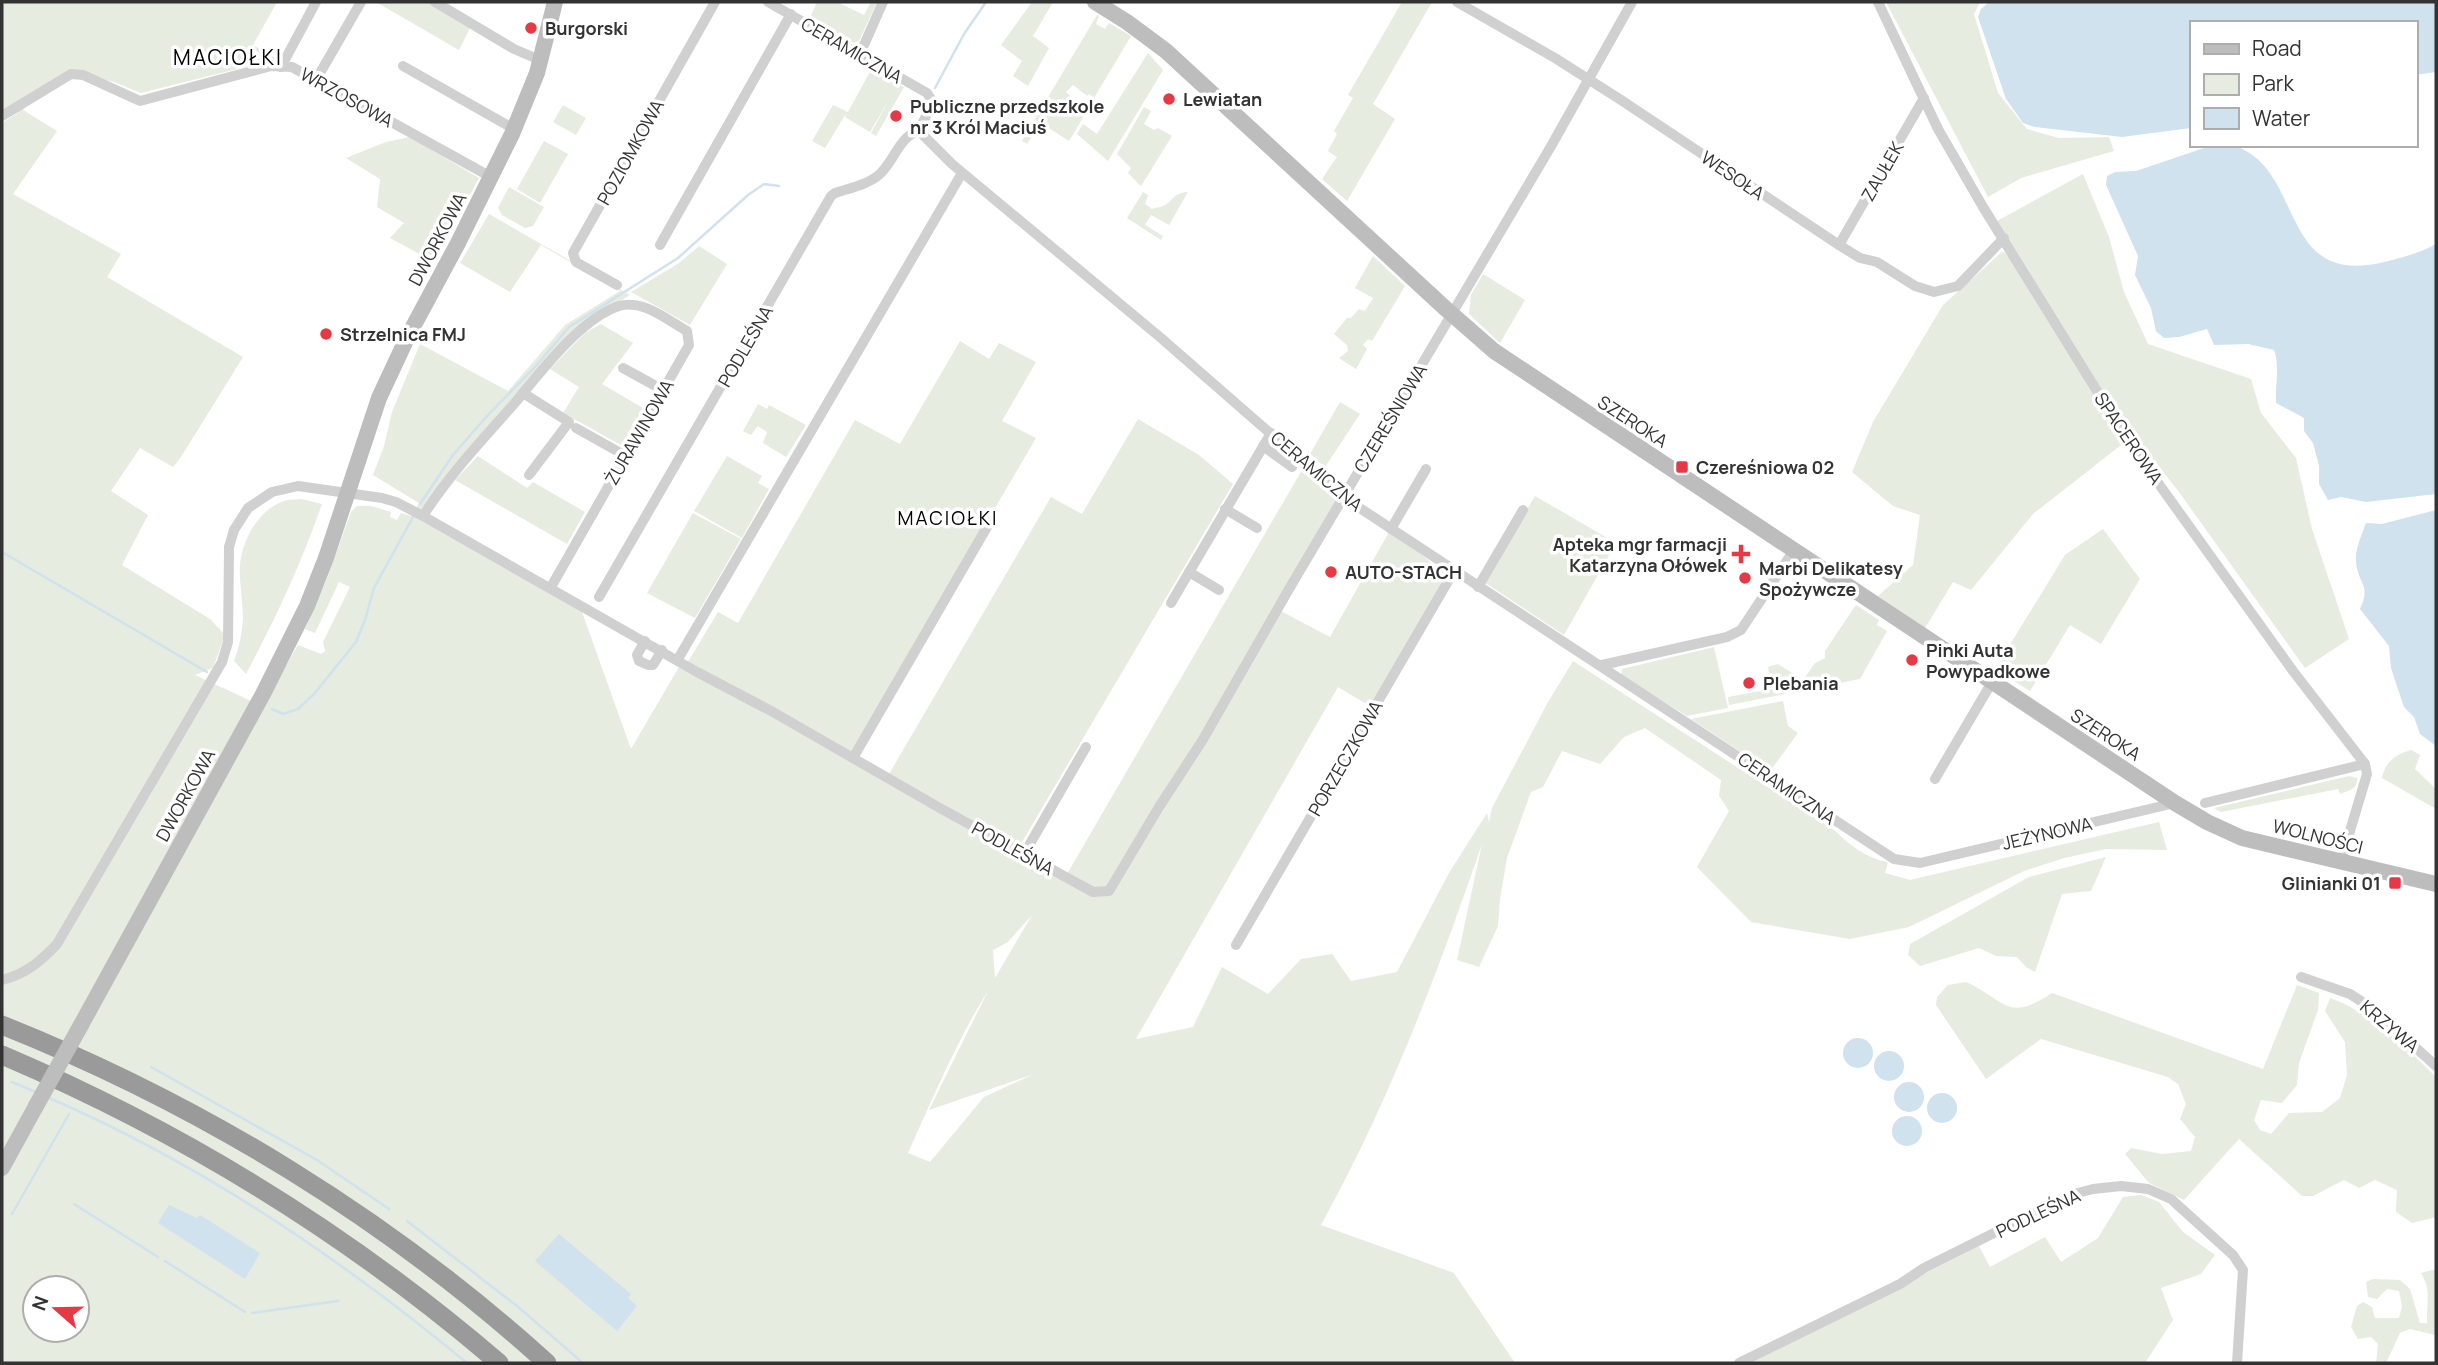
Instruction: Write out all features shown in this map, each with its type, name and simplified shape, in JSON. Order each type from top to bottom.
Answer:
[{"type":"highway","points":[[2,1026],[105,1069],[253,1147],[358,1213],[474,1300],[547,1363]]},
{"type":"highway","points":[[2,1055],[92,1095],[237,1173],[318,1224],[393,1277],[499,1363]]},
{"type":"street","points":[[281,67],[316,2]]},
{"type":"street","points":[[316,80],[361,2]]},
{"type":"street","points":[[435,2],[514,49],[540,60]]},
{"type":"street","name":"DWORKOWA","points":[[2,1168],[293,635],[326,558],[370,421],[386,381],[491,177],[533,85],[555,2]]},
{"type":"street","name":"POZIOMKOWA","points":[[617,285],[576,262],[573,253],[715,2]]},
{"type":"street","name":"CERAMICZNA","points":[[768,2],[931,96],[931,107],[921,129],[923,135],[961,173],[1118,302],[1343,497],[1894,859],[1920,863]]},
{"type":"street","points":[[860,54],[883,2]]},
{"type":"street","name":"SZEROKA","points":[[1095,2],[1166,51],[1494,351],[2175,803],[2200,809]]},
{"type":"street","name":"WESOŁA","points":[[1457,2],[1588,79],[1839,245],[1860,258],[1877,262],[1915,286],[1934,292],[1958,286],[2004,238]]},
{"type":"street","name":"CZEREŚNIOWA","points":[[1093,892],[1109,891],[1202,741],[1632,2]]},
{"type":"street","name":"SPACEROWA","points":[[1878,2],[1938,129],[2128,440],[2293,671],[2365,764]]},
{"type":"street","name":"CERAMICZNA","points":[[660,245],[790,14]]},
{"type":"street","name":"WRZOSOWA","points":[[2,116],[71,74],[83,75],[140,101],[271,66],[292,67],[491,177]]},
{"type":"street","points":[[404,66],[514,129]]},
{"type":"street","name":"ZAUŁEK","points":[[1839,245],[1924,98]]},
{"type":"street","name":"PODLEŚNA","points":[[599,597],[831,196],[880,174],[908,134],[921,129]]},
{"type":"street","points":[[680,661],[961,173]]},
{"type":"street","name":"ŻURAWINOWA","points":[[523,393],[582,329],[618,306],[644,307],[687,331],[689,345],[551,587]]},
{"type":"street","points":[[680,661],[891,307]]},
{"type":"street","points":[[623,368],[663,390]]},
{"type":"street","points":[[423,516],[440,489],[523,393],[569,422],[529,475]]},
{"type":"street","points":[[576,428],[626,456]]},
{"type":"street","points":[[1171,603],[1271,433]]},
{"type":"street","points":[[1263,446],[1292,467]]},
{"type":"street","points":[[1391,529],[1426,469]]},
{"type":"street","name":"DWORKOWA","points":[[2,980],[32,968],[57,944],[222,662],[228,642],[229,547],[242,516],[262,497],[283,488],[309,486],[348,492]]},
{"type":"street","name":"PODLEŚNA","points":[[348,492],[396,502],[423,516],[1093,892]]},
{"type":"street","points":[[1225,509],[1256,528]]},
{"type":"street","points":[[1478,587],[1523,510]]},
{"type":"street","points":[[853,758],[987,527]]},
{"type":"street","points":[[1602,665],[1727,637],[1741,631],[1794,550]]},
{"type":"street","name":"PORZECZKOWA","points":[[1236,945],[1454,571]]},
{"type":"street","points":[[1189,572],[1219,590]]},
{"type":"street","points":[[645,641],[637,655],[639,660],[648,665],[653,664],[662,650]]},
{"type":"street","points":[[1935,779],[1992,682]]},
{"type":"street","points":[[1024,854],[1086,747]]},
{"type":"street","points":[[2200,809],[2365,764],[2367,774],[2341,861]]},
{"type":"street","name":"JEŻYNOWA","points":[[1920,863],[2175,803]]},
{"type":"street","name":"WOLNOŚCI","points":[[2200,809],[2242,838],[2436,884]]},
{"type":"street","name":"KRZYWA","points":[[2301,977],[2350,994],[2373,1009],[2436,1066]]},
{"type":"street","name":"PODLEŚNA","points":[[1739,1363],[1900,1284],[1924,1268],[2070,1195],[2121,1186],[2148,1189],[2171,1199],[2233,1255],[2243,1270],[2237,1363]]},
{"type":"green space","points":[[2,2],[277,2],[253,45],[277,59],[141,93],[114,82],[71,74],[28,101],[23,110],[57,131],[13,194],[121,254],[107,277],[243,357],[173,467],[140,448],[111,491],[148,515],[122,565],[210,619],[225,635],[213,668],[195,675],[262,706],[298,645],[321,654],[325,651],[323,642],[350,587],[339,582],[315,633],[305,629],[351,512],[357,506],[371,506],[391,512],[390,517],[397,520],[401,513],[411,516],[419,503],[373,475],[384,446],[392,412],[420,344],[508,391],[565,325],[620,291],[541,245],[510,292],[460,263],[489,214],[630,295],[580,326],[445,477],[427,520],[582,612],[631,749],[679,667],[689,660],[718,612],[738,623],[855,420],[900,444],[960,341],[989,359],[999,343],[1036,362],[1002,421],[1036,438],[851,754],[889,774],[1051,497],[1082,514],[1138,419],[1199,455],[1233,484],[1019,847],[1067,874],[1302,470],[1338,500],[1275,608],[1330,637],[1389,532],[1447,575],[1370,706],[1338,687],[1136,1039],[1193,1027],[1222,967],[1268,994],[1301,959],[1332,954],[1351,981],[1397,972],[1449,873],[1487,813],[1489,822],[1492,808],[1573,661],[1834,830],[1859,850],[1872,858],[1888,862],[1885,873],[1910,880],[2159,822],[2167,850],[2106,849],[2064,858],[2024,871],[1909,927],[1850,939],[1751,922],[1697,867],[1729,811],[1719,796],[1721,780],[1645,728],[1624,737],[1600,764],[1562,751],[1543,787],[1531,792],[1507,858],[1498,926],[1479,967],[1457,960],[1482,844],[1447,942],[1390,1086],[1321,1225],[1454,1273],[1515,1363],[2,1363],[2,123],[19,112],[2,117]],"holes":[[[1032,915],[995,978],[993,950],[1008,942]],[[988,991],[929,1110],[1034,1074],[984,1097],[930,1162],[908,1153],[945,1070]]]},
{"type":"green space","points":[[376,2],[431,2],[471,26],[459,50]]},
{"type":"green space","points":[[817,2],[842,2],[841,4],[864,15],[871,2],[877,2],[859,41],[854,43],[810,18]]},
{"type":"green space","points":[[1032,2],[1053,2],[1033,36],[1049,48],[1028,86],[1013,76],[1022,61],[1001,45]]},
{"type":"green space","points":[[1402,2],[1432,2],[1373,104],[1395,119],[1347,201],[1322,179],[1337,157],[1328,151],[1337,134],[1334,131],[1353,98],[1348,95]]},
{"type":"green space","points":[[1886,2],[1980,2],[1974,14],[1998,93],[2027,129],[2059,138],[2109,137],[2114,151],[2021,178],[1988,197]]},
{"type":"green space","points":[[1097,15],[1096,24],[1105,29],[1109,23],[1131,36],[1094,98],[1073,85],[1066,92],[1087,111],[1069,141],[1041,123],[1027,144],[1022,141]]},
{"type":"green space","points":[[1148,53],[1163,70],[1108,161],[1077,134],[1083,124],[1097,134]]},
{"type":"green space","points":[[871,70],[904,87],[876,136],[871,133],[890,98],[870,132],[845,117],[847,112],[825,148],[812,141],[833,105],[848,112]]},
{"type":"green space","points":[[563,105],[586,118],[576,135],[553,122]]},
{"type":"green space","points":[[1144,107],[1151,111],[1144,124],[1172,136],[1141,186],[1128,173],[1131,168],[1117,154]]},
{"type":"green space","points":[[410,137],[479,178],[434,262],[390,238],[404,223],[377,207],[380,179],[346,158],[386,142]]},
{"type":"green space","points":[[544,141],[568,154],[540,203],[517,189]]},
{"type":"green space","points":[[2083,174],[2109,237],[2124,292],[2148,344],[2251,379],[2261,413],[2296,458],[2312,529],[2349,639],[2305,668],[2179,492],[2113,408],[1997,221]]},
{"type":"green space","points":[[509,187],[544,207],[533,226],[525,228],[502,215],[498,208]]},
{"type":"green space","points":[[1143,192],[1148,195],[1145,204],[1152,209],[1162,207],[1179,194],[1188,192],[1169,225],[1151,215],[1145,225],[1163,236],[1161,240],[1127,218]]},
{"type":"green space","points":[[699,246],[727,264],[690,325],[631,292],[679,263]]},
{"type":"green space","points":[[2003,251],[2016,265],[2125,442],[2033,514],[1971,590],[1953,582],[1925,628],[1878,596],[1913,565],[1920,515],[1893,506],[1852,472],[1873,422],[1943,305]]},
{"type":"green space","points":[[1373,256],[1405,286],[1372,341],[1368,339],[1363,345],[1367,349],[1356,369],[1339,358],[1348,351],[1347,345],[1334,334],[1347,318],[1351,318],[1359,309],[1365,311],[1373,298],[1355,288]]},
{"type":"green space","points":[[1483,274],[1525,300],[1500,343],[1469,314],[1471,295]]},
{"type":"green space","points":[[601,324],[633,343],[602,384],[643,408],[623,446],[563,413],[579,387],[550,369],[585,333]]},
{"type":"green space","points":[[1340,402],[1360,414],[1325,467],[1310,454]]},
{"type":"green space","points":[[758,404],[767,409],[769,405],[806,425],[786,457],[763,443],[767,432],[758,426],[751,435],[743,431]]},
{"type":"green space","points":[[478,456],[527,488],[533,482],[585,512],[567,544],[455,480]]},
{"type":"green space","points":[[727,456],[762,476],[758,483],[769,489],[742,538],[694,511]]},
{"type":"green space","points":[[1535,496],[1616,543],[1564,635],[1484,582]]},
{"type":"green space","points":[[301,499],[322,504],[287,590],[246,674],[234,661],[243,625],[241,555],[253,527],[267,511],[284,501]]},
{"type":"green space","points":[[693,513],[741,539],[695,618],[647,593]]},
{"type":"green space","points":[[2103,529],[2140,579],[2101,644],[2070,625],[2030,691],[1995,669],[2065,555]]},
{"type":"green space","points":[[1856,605],[1879,620],[1877,625],[1887,631],[1860,679],[1729,705],[1728,697],[1772,689],[1768,667],[1778,664],[1803,680],[1815,663],[1825,658],[1825,651]]},
{"type":"green space","points":[[1714,647],[1728,708],[1687,716],[1621,675],[1622,669]]},
{"type":"green space","points":[[1783,701],[1788,726],[1798,733],[1770,771],[1691,719]]},
{"type":"green space","points":[[2411,750],[2420,755],[2415,769],[2436,789],[2436,809],[2382,778],[2392,759]]},
{"type":"green space","points":[[2349,776],[2357,778],[2356,785],[2340,794],[2338,789],[2221,812],[2214,808]]},
{"type":"green space","points":[[2106,857],[2091,891],[2062,894],[2035,972],[2017,957],[1996,956],[1979,948],[1920,966],[1908,955],[1910,944],[2029,877]]},
{"type":"green space","points":[[1966,982],[1999,1002],[2016,1008],[2037,1002],[2052,993],[2263,1069],[2297,985],[2319,993],[2318,1010],[2299,1063],[2297,1085],[2282,1103],[2261,1100],[2254,1120],[2260,1130],[2271,1134],[2289,1113],[2322,1112],[2340,1098],[2347,1075],[2345,1042],[2325,1011],[2330,998],[2345,1004],[2374,1021],[2436,1077],[2436,1217],[2412,1223],[2396,1212],[2397,1190],[2375,1180],[2359,1188],[2344,1180],[2313,1196],[2302,1196],[2239,1139],[2184,1200],[2149,1183],[2125,1154],[2131,1148],[2162,1154],[2191,1151],[2195,1137],[2180,1119],[2186,1104],[2178,1084],[2168,1077],[2041,1039],[1986,1079],[1936,1005],[1937,997],[1948,985]]},
{"type":"green space","points":[[2141,1195],[2159,1202],[2183,1232],[2215,1255],[2201,1274],[2161,1288],[2173,1320],[2145,1363],[1748,1363],[1979,1246],[1990,1267],[2045,1237],[2061,1262],[2098,1238],[2123,1197]]},
{"type":"green space","points":[[2436,1269],[2435,1335],[2410,1329],[2400,1333],[2386,1363],[2376,1363],[2378,1344],[2371,1337],[2358,1339],[2351,1327],[2357,1306],[2363,1302],[2372,1307],[2375,1318],[2399,1318],[2402,1307],[2399,1291],[2387,1289],[2377,1299],[2368,1297],[2366,1282],[2373,1279],[2400,1280],[2410,1289],[2420,1323],[2427,1323],[2427,1292],[2421,1273]]},
{"type":"water","points":[[1989,2],[2436,2],[2436,72],[2417,75],[2417,21],[2190,21],[2190,128],[2122,137],[2035,127],[2023,123],[2006,99],[1978,17],[1981,9]]},
{"type":"water","points":[[2207,147],[2236,147],[2263,164],[2309,244],[2326,258],[2348,265],[2380,263],[2436,244],[2436,494],[2366,502],[2341,497],[2328,500],[2319,484],[2319,466],[2313,443],[2304,431],[2304,418],[2276,403],[2277,369],[2274,350],[2248,344],[2214,345],[2207,329],[2164,338],[2156,331],[2151,308],[2135,275],[2138,256],[2106,185],[2107,176],[2115,172],[2136,171]]},
{"type":"water","points":[[2436,510],[2436,746],[2420,734],[2414,717],[2404,707],[2391,668],[2389,646],[2360,609],[2365,594],[2356,556],[2366,523],[2382,524]]},
{"type":"water","points":[[1858,1038],[1864,1039],[1872,1047],[1872,1059],[1864,1067],[1858,1068],[1852,1067],[1844,1059],[1843,1053],[1844,1047],[1852,1039]]},
{"type":"water","points":[[1889,1051],[1895,1052],[1903,1060],[1903,1072],[1895,1080],[1889,1081],[1883,1080],[1875,1072],[1874,1066],[1875,1060],[1883,1052]]},
{"type":"water","points":[[1909,1082],[1915,1083],[1923,1091],[1923,1103],[1915,1111],[1909,1112],[1903,1111],[1895,1103],[1894,1097],[1895,1091],[1903,1083]]},
{"type":"water","points":[[1942,1093],[1948,1094],[1956,1102],[1956,1114],[1948,1122],[1942,1123],[1936,1122],[1928,1114],[1927,1108],[1928,1102],[1936,1094]]},
{"type":"water","points":[[1907,1116],[1913,1117],[1921,1125],[1921,1137],[1913,1145],[1907,1146],[1901,1145],[1893,1137],[1892,1131],[1893,1125],[1901,1117]]},
{"type":"water","points":[[169,1205],[197,1218],[200,1215],[260,1253],[245,1279],[158,1223]]},
{"type":"water","points":[[559,1234],[631,1294],[628,1298],[637,1306],[617,1331],[535,1261]]},
{"type":"waterway","points":[[935,88],[964,34],[986,2]]},
{"type":"waterway","points":[[420,504],[453,455],[569,327],[678,258],[764,184],[779,186]]},
{"type":"waterway","points":[[272,709],[283,714],[298,709],[314,694],[356,642],[374,588],[413,517]]},
{"type":"waterway","points":[[2,552],[207,672]]},
{"type":"waterway","points":[[151,1067],[317,1160],[389,1209]]},
{"type":"waterway","points":[[12,1082],[38,1093]]},
{"type":"waterway","points":[[47,1097],[159,1152],[266,1215],[369,1286],[467,1363]]},
{"type":"waterway","points":[[12,1214],[69,1114]]},
{"type":"waterway","points":[[74,1204],[158,1257]]},
{"type":"waterway","points":[[407,1221],[517,1306],[583,1363]]},
{"type":"waterway","points":[[165,1261],[245,1312]]},
{"type":"waterway","points":[[252,1313],[338,1301]]},
{"type":"place","name":"Burgorski","points":[[531,28]]},
{"type":"place","name":"Lewiatan","points":[[1169,99]]},
{"type":"place","name":"Publiczne przedszkole nr 3 Król Maciuś","points":[[896,116]]},
{"type":"place","name":"Strzelnica FMJ","points":[[326,334]]},
{"type":"place","name":"Czereśniowa 02","points":[[1682,467]]},
{"type":"place","name":"Apteka mgr farmacji Katarzyna Ołówek","points":[[1741,554]]},
{"type":"place","name":"AUTO-STACH","points":[[1331,572]]},
{"type":"place","name":"Marbi Delikatesy Spożywcze","points":[[1745,578]]},
{"type":"place","name":"Pinki Auta Powypadkowe","points":[[1912,660]]},
{"type":"place","name":"Plebania","points":[[1749,683]]},
{"type":"place","name":"Glinianki 01","points":[[2395,883]]},
{"type":"district","name":"MACIOŁKI","points":[[228,57]]},
{"type":"district","name":"MACIOŁKI","points":[[948,518]]}]
